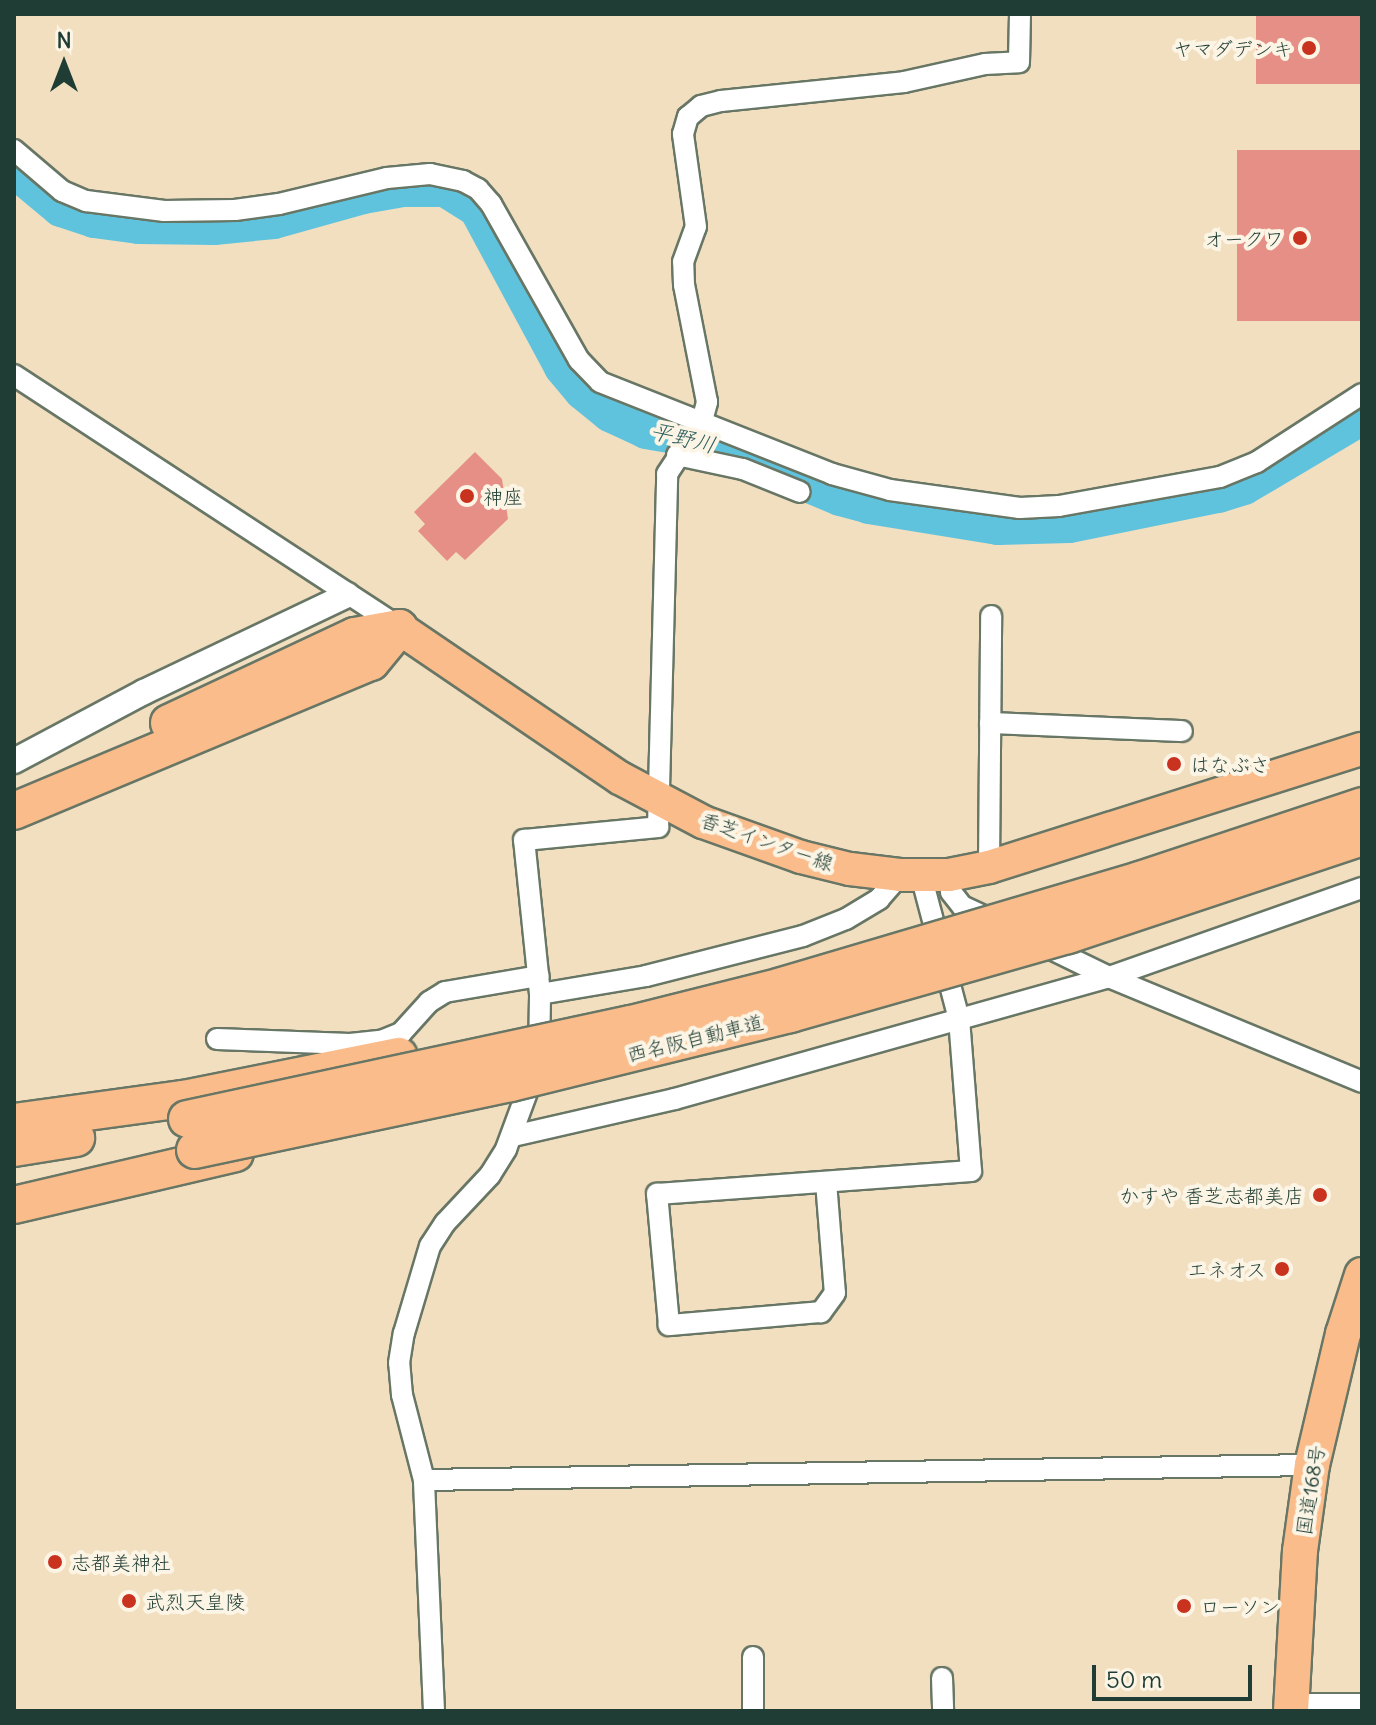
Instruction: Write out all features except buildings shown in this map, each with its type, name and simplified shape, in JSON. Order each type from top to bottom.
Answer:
[{"type":"highway","points":[[14,793],[355,636],[399,628]]},
{"type":"highway","points":[[14,811],[371,662],[399,628]]},
{"type":"highway","name":"西名阪自動車道","points":[[14,1181],[494,1055],[782,986],[1140,880],[1362,806]]},
{"type":"highway","name":"西名阪自動車道","points":[[14,1148],[191,1133],[258,1137],[511,1083],[790,1014],[1068,935],[1362,837]]},
{"type":"highway","points":[[14,1122],[191,1133]]},
{"type":"highway","points":[[14,1205],[191,1133]]},
{"type":"highway","name":"国道168号","points":[[1291,1708],[1300,1551],[1312,1465],[1343,1334],[1362,1275]]},
{"type":"main road","name":"香芝インター線","points":[[399,628],[620,778],[659,800],[703,822],[788,853],[850,869],[924,875],[989,867],[1362,749]]},
{"type":"street","points":[[434,1711],[424,1480],[402,1395],[399,1363],[404,1333],[430,1246],[445,1223],[490,1175],[513,1136],[539,1060],[540,985],[524,840],[658,827],[667,474],[679,450],[698,425],[707,402],[705,377],[684,285],[683,262],[696,227],[683,134],[688,117],[701,106],[721,101],[904,82],[985,64],[1019,62],[1020,14]]},
{"type":"street","points":[[14,150],[62,191],[86,201],[164,211],[235,210],[279,204],[387,178],[430,174],[463,181],[478,189],[491,204],[579,360],[600,382],[698,425],[862,484],[1020,508],[1059,506],[1239,472],[1362,394]]},
{"type":"street","points":[[14,375],[399,628]]},
{"type":"street","points":[[679,450],[743,469],[800,492]]},
{"type":"street","points":[[14,761],[144,692],[347,595]]},
{"type":"street","points":[[989,867],[991,616]]},
{"type":"street","points":[[990,723],[1182,731]]},
{"type":"street","points":[[924,875],[951,892],[962,906],[1109,977],[1362,1082]]},
{"type":"street","points":[[217,1039],[350,1044],[381,1041],[401,1033],[429,1002],[445,992],[646,976],[803,936],[846,919],[924,875]]},
{"type":"street","points":[[826,1182],[835,1293],[821,1312],[669,1325],[657,1194],[971,1171],[959,1019],[924,875]]},
{"type":"street","points":[[513,1136],[675,1099],[1109,977],[1362,888]]},
{"type":"street","points":[[424,1480],[1312,1465]]},
{"type":"street","points":[[753,1657],[753,1711]]},
{"type":"street","points":[[942,1678],[943,1711]]},
{"type":"street","points":[[1291,1708],[1362,1704]]},
{"type":"waterway","name":"平野川","points":[[14,169],[61,208],[94,219],[139,225],[214,226],[274,220],[363,195],[401,188],[445,188],[478,209],[563,367],[583,391],[610,413],[646,430],[704,440],[840,497],[869,505],[998,526],[1069,524],[1244,486],[1362,416]]},
{"type":"place","name":"ヤマダデンキ","points":[[1309,48]]},
{"type":"place","name":"オークワ","points":[[1300,238]]},
{"type":"place","name":"神座","points":[[467,496]]},
{"type":"place","name":"はなぶさ","points":[[1174,764]]},
{"type":"place","name":"かすや 香芝志都美店","points":[[1320,1195]]},
{"type":"place","name":"エネオス","points":[[1282,1269]]},
{"type":"place","name":"志都美神社","points":[[55,1562]]},
{"type":"place","name":"武烈天皇陵","points":[[129,1601]]},
{"type":"place","name":"ローソン","points":[[1184,1606]]}]
